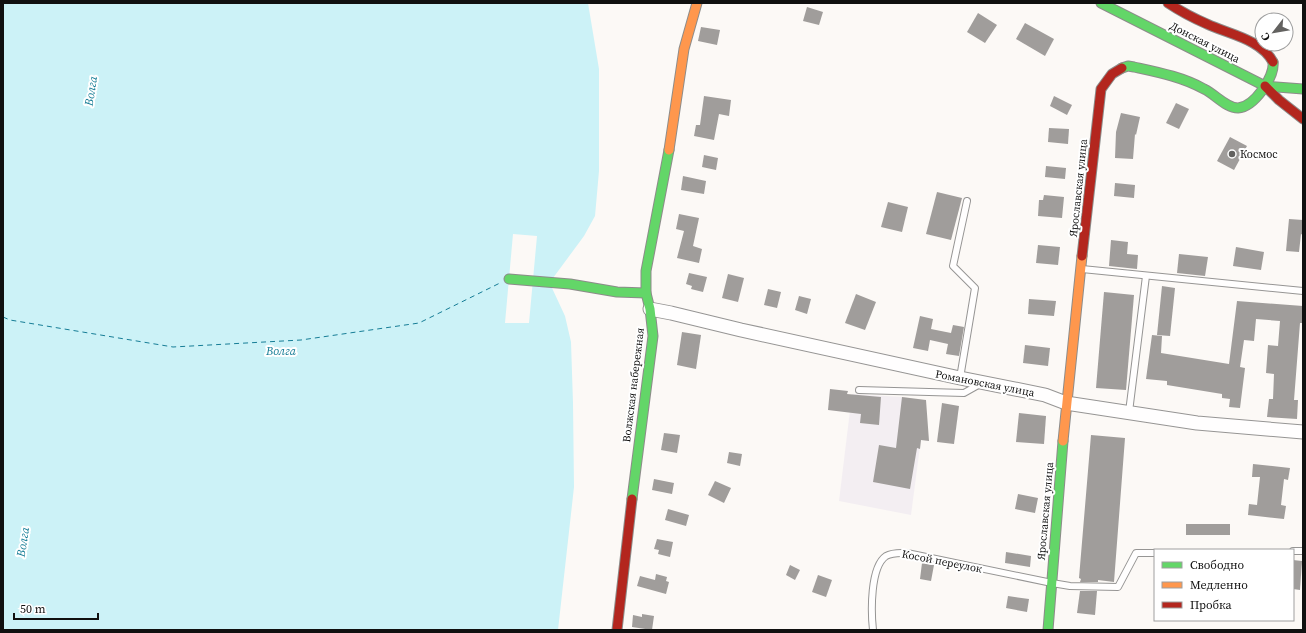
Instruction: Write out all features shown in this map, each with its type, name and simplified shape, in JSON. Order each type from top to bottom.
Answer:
[{"type":"street","name":"Волжская набережная","points":[[617,630],[636,461],[653,336],[650,309],[646,293],[646,271],[667,167],[684,49],[697,3]]},
{"type":"street","name":"Донская улица","points":[[1101,3],[1265,86],[1303,89]]},
{"type":"street","name":"Ярославская улица","points":[[1048,630],[1066,403],[1101,89],[1109,76],[1118,70],[1129,66],[1170,76],[1194,84],[1212,93],[1230,107],[1239,108],[1246,106],[1256,99],[1273,73],[1274,65],[1266,52],[1254,43],[1198,21],[1168,3]]},
{"type":"street","points":[[1265,86],[1279,100],[1303,119]]},
{"type":"street","points":[[509,279],[570,284],[617,292],[646,293]]},
{"type":"street","name":"Романовская улица","points":[[650,309],[957,378],[1045,395],[1066,403],[1197,423],[1303,432]]},
{"type":"lane","points":[[957,378],[975,288],[953,266],[967,201]]},
{"type":"lane","points":[[1081,269],[1303,291]]},
{"type":"lane","points":[[1129,412],[1146,276]]},
{"type":"lane","points":[[859,390],[964,393],[982,383]]},
{"type":"lane","name":"Косой переулок","points":[[873,630],[872,600],[875,579],[880,562],[886,556],[894,552],[907,553],[1070,586],[1118,587],[1136,553],[1154,553]]},
{"type":"shaded area","points":[[852,394],[902,397],[926,401],[911,515],[839,501]]},
{"type":"water","name":"Волга","points":[[3,3],[588,3],[599,69],[599,171],[595,216],[584,236],[553,278],[552,288],[565,316],[571,342],[573,403],[574,487],[558,630],[3,630]]},
{"type":"pier","points":[[513,234],[537,236],[529,323],[505,323]]},
{"type":"building","points":[[807,7],[823,12],[819,25],[803,21]]},
{"type":"building","points":[[978,13],[997,25],[985,43],[967,32]]},
{"type":"building","points":[[1025,23],[1054,39],[1045,56],[1016,39]]},
{"type":"building","points":[[701,27],[720,30],[717,45],[698,41]]},
{"type":"building","points":[[704,96],[731,100],[729,116],[719,114],[714,140],[694,136],[696,125],[700,125]]},
{"type":"building","points":[[1054,96],[1072,105],[1067,115],[1050,106]]},
{"type":"building","points":[[1176,103],[1189,109],[1179,129],[1166,123]]},
{"type":"building","points":[[1121,113],[1140,117],[1136,135],[1135,134],[1133,159],[1115,158],[1116,132]]},
{"type":"building","points":[[1049,128],[1069,129],[1068,144],[1048,142]]},
{"type":"building","name":"Космос","points":[[1230,137],[1247,146],[1234,170],[1217,161]]},
{"type":"building","points":[[704,155],[718,158],[716,170],[702,167]]},
{"type":"building","points":[[1046,166],[1066,168],[1065,179],[1045,177]]},
{"type":"building","points":[[683,176],[706,181],[704,194],[681,190]]},
{"type":"building","points":[[1115,183],[1135,185],[1134,198],[1114,196]]},
{"type":"building","points":[[937,192],[962,198],[951,240],[926,234]]},
{"type":"building","points":[[1044,195],[1064,197],[1062,218],[1038,216],[1039,200],[1043,200]]},
{"type":"building","points":[[888,202],[908,207],[902,232],[881,227]]},
{"type":"building","points":[[679,214],[699,218],[693,246],[702,249],[699,263],[677,258],[684,231],[676,229]]},
{"type":"building","points":[[1289,219],[1303,220],[1303,235],[1301,234],[1299,252],[1286,251]]},
{"type":"building","points":[[1111,240],[1128,242],[1127,254],[1138,255],[1137,269],[1109,266]]},
{"type":"building","points":[[1038,245],[1060,247],[1058,265],[1036,263]]},
{"type":"building","points":[[1236,247],[1264,252],[1261,270],[1233,266]]},
{"type":"building","points":[[1179,254],[1208,257],[1205,276],[1177,273]]},
{"type":"building","points":[[689,273],[707,277],[703,292],[691,289],[692,286],[686,284]]},
{"type":"building","points":[[728,274],[744,278],[738,302],[722,298]]},
{"type":"building","points":[[1162,286],[1175,288],[1170,336],[1157,335]]},
{"type":"building","points":[[768,289],[781,292],[777,308],[764,305]]},
{"type":"building","points":[[1104,292],[1134,295],[1126,390],[1096,388]]},
{"type":"building","points":[[856,294],[876,302],[865,330],[845,323]]},
{"type":"building","points":[[799,296],[811,299],[807,314],[795,310]]},
{"type":"building","points":[[1029,299],[1056,301],[1054,316],[1028,314]]},
{"type":"building","points":[[1237,301],[1303,306],[1303,323],[1300,323],[1294,400],[1298,400],[1297,419],[1267,417],[1269,399],[1273,399],[1274,374],[1266,373],[1268,345],[1278,346],[1280,321],[1256,319],[1254,341],[1244,340],[1240,367],[1245,368],[1240,408],[1229,407],[1230,399],[1222,398],[1222,394],[1167,385],[1167,381],[1146,379],[1152,335],[1162,336],[1161,353],[1229,364]]},
{"type":"building","points":[[920,316],[933,319],[931,329],[951,333],[953,325],[964,327],[959,356],[946,354],[948,344],[930,340],[928,351],[913,348]]},
{"type":"building","points":[[682,332],[701,335],[696,369],[677,365]]},
{"type":"building","points":[[1025,345],[1050,348],[1048,366],[1023,363]]},
{"type":"building","points":[[830,389],[848,391],[847,394],[881,397],[879,425],[860,423],[861,414],[828,410]]},
{"type":"building","points":[[902,397],[926,400],[929,441],[921,440],[920,449],[917,448],[910,489],[873,482],[879,445],[896,448]]},
{"type":"building","points":[[942,403],[959,406],[954,444],[937,442]]},
{"type":"building","points":[[1019,413],[1046,416],[1044,444],[1016,442]]},
{"type":"building","points":[[664,433],[680,435],[677,453],[661,450]]},
{"type":"building","points":[[1091,435],[1125,438],[1114,582],[1098,580],[1098,582],[1080,582],[1081,579],[1079,578]]},
{"type":"building","points":[[729,452],[742,454],[740,466],[727,463]]},
{"type":"building","points":[[1253,464],[1290,468],[1288,480],[1284,479],[1281,505],[1286,506],[1284,519],[1248,515],[1249,504],[1257,505],[1260,477],[1252,477]]},
{"type":"building","points":[[654,479],[674,483],[672,494],[652,490]]},
{"type":"building","points":[[715,481],[731,488],[724,503],[708,495]]},
{"type":"building","points":[[1018,494],[1038,498],[1035,513],[1015,509]]},
{"type":"building","points":[[668,509],[689,515],[686,526],[665,520]]},
{"type":"building","points":[[1186,524],[1230,524],[1230,535],[1186,535]]},
{"type":"building","points":[[657,539],[673,542],[670,557],[658,554],[659,550],[654,549]]},
{"type":"building","points":[[1006,552],[1031,556],[1030,567],[1005,563]]},
{"type":"building","points":[[1294,560],[1302,561],[1300,590],[1294,589]]},
{"type":"building","points":[[922,563],[934,565],[931,581],[920,579]]},
{"type":"building","points":[[790,565],[800,570],[795,580],[786,575]]},
{"type":"building","points":[[656,574],[667,577],[666,581],[669,582],[666,594],[637,586],[640,576],[655,580]]},
{"type":"building","points":[[818,575],[832,580],[826,597],[812,592]]},
{"type":"building","points":[[1080,591],[1097,591],[1095,615],[1077,613]]},
{"type":"building","points":[[1008,596],[1029,599],[1027,612],[1006,608]]},
{"type":"building","points":[[642,614],[654,616],[652,630],[632,627],[633,615],[642,617]]},
{"type":"ferry route","points":[[3,317],[10,320],[173,347],[301,340],[419,323],[502,282]]},
{"type":"traffic: fast","points":[[1101,3],[1265,86],[1303,89]]},
{"type":"traffic: fast","points":[[1122,68],[1128,66],[1134,67],[1179,78],[1208,91],[1229,106],[1238,108],[1244,106],[1257,97],[1271,75],[1273,62]]},
{"type":"traffic: fast","points":[[632,499],[653,336],[650,309],[646,293],[646,271],[669,150]]},
{"type":"traffic: fast","points":[[509,279],[570,284],[617,292],[646,293]]},
{"type":"traffic: fast","points":[[1048,630],[1063,441]]},
{"type":"traffic: slow","points":[[669,150],[684,49],[697,3]]},
{"type":"traffic: slow","points":[[1063,441],[1082,256]]},
{"type":"traffic: jam","points":[[1168,3],[1182,12],[1215,28],[1243,38],[1261,48],[1268,54],[1273,62]]},
{"type":"traffic: jam","points":[[1082,256],[1101,89],[1112,74],[1122,68]]},
{"type":"traffic: jam","points":[[1265,86],[1279,100],[1303,119]]},
{"type":"traffic: jam","points":[[617,630],[632,499]]},
{"type":"place","name":"Космос","points":[[1232,154]]}]
